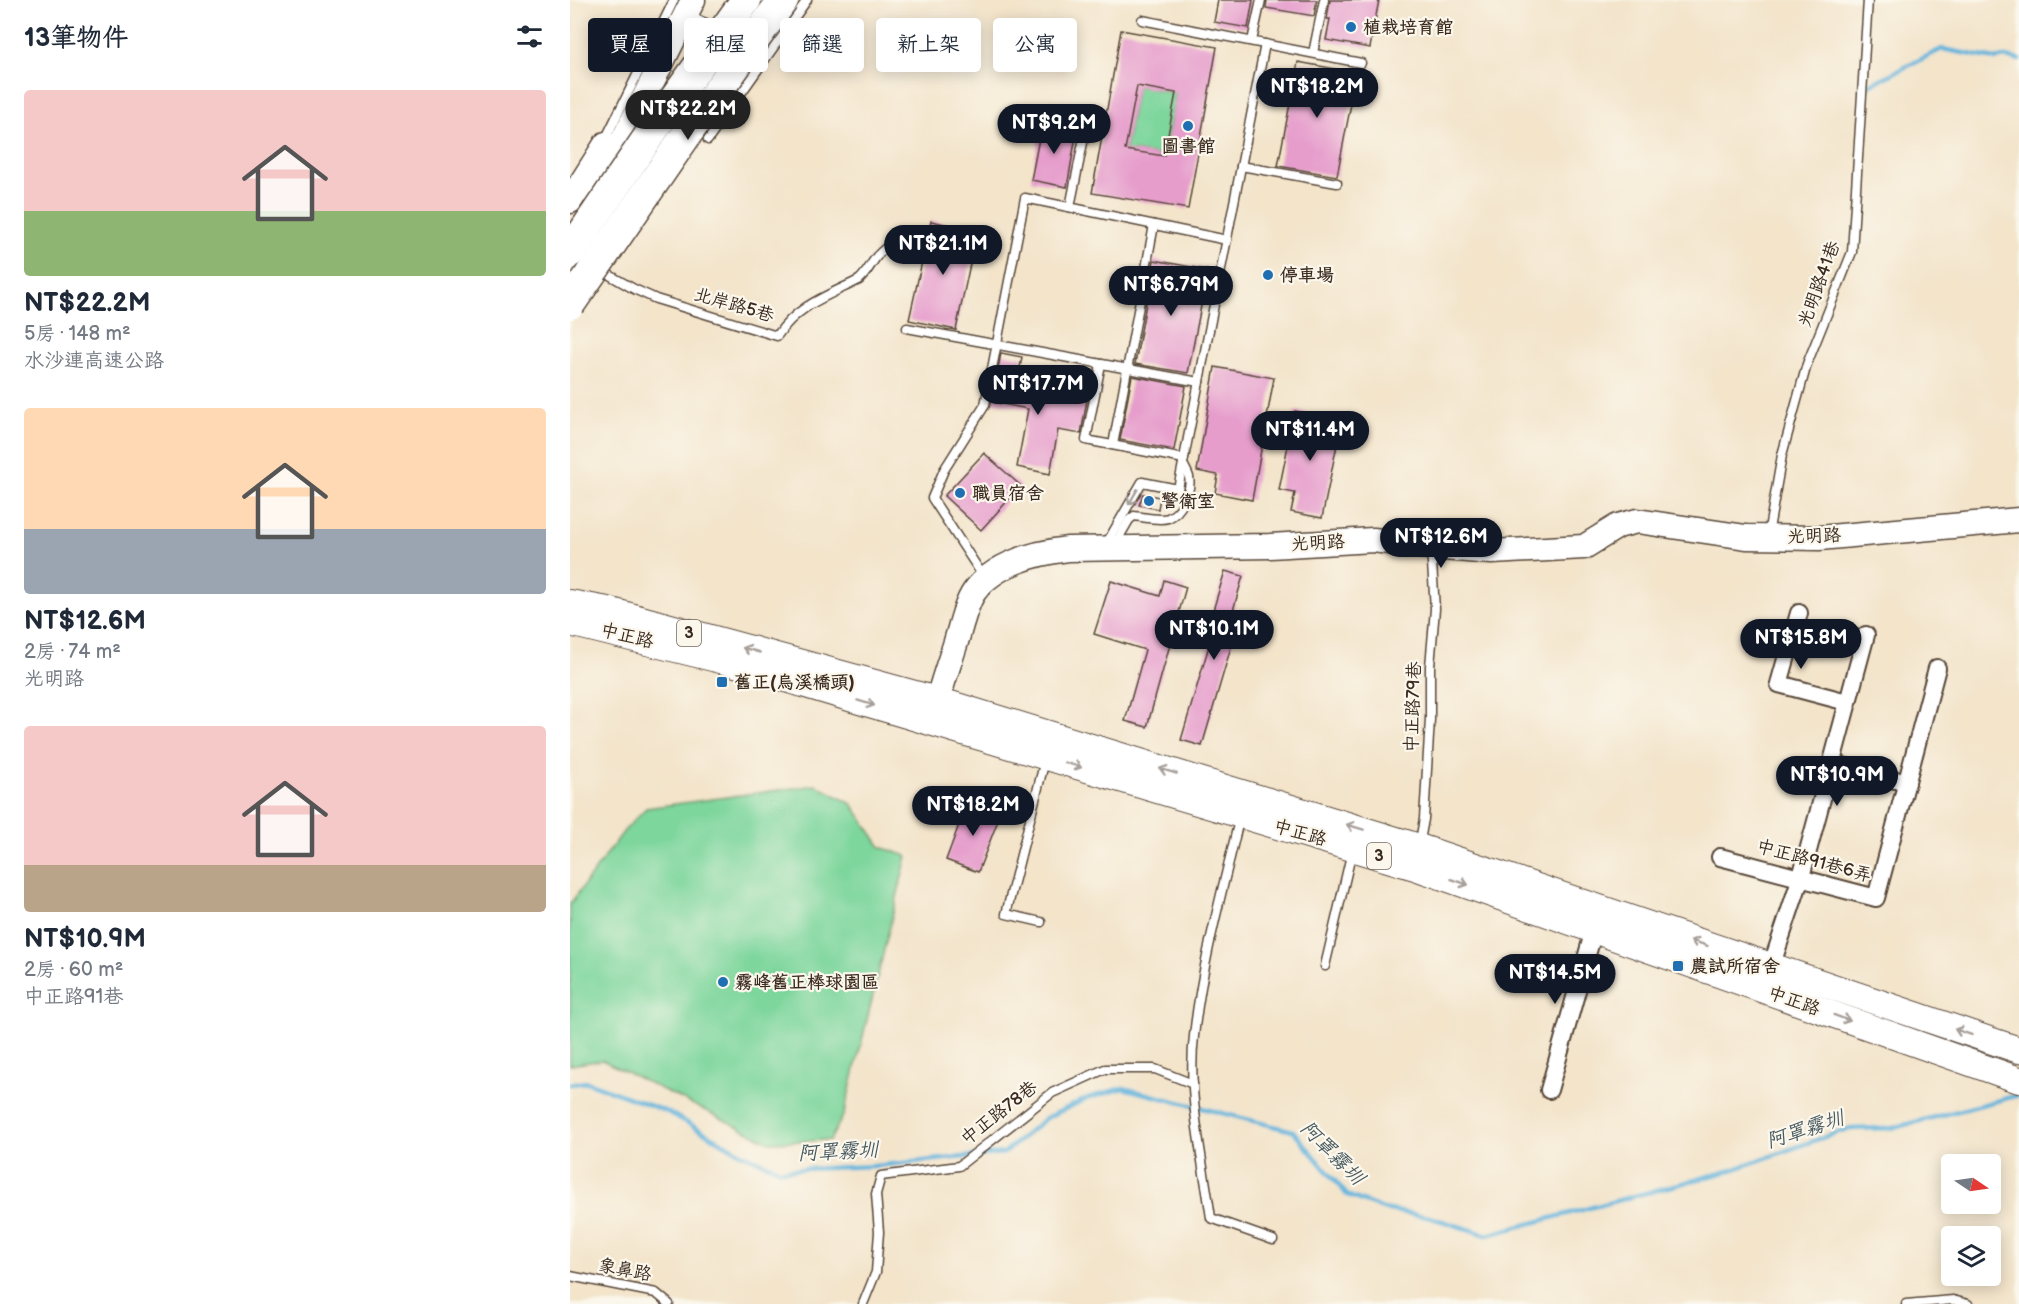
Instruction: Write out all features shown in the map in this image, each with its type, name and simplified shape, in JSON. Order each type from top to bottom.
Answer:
[{"type":"highway","points":[[573,260],[666,111],[746,0]]},
{"type":"highway","points":[[570,304],[691,128],[783,0]]},
{"type":"main road","name":"中正路","points":[[570,603],[608,610],[1417,857],[1769,979],[2010,1077]]},
{"type":"main road","name":"中正路","points":[[570,623],[935,711],[1046,757],[1240,816],[1353,848],[1417,857],[1594,930],[2013,1048]]},
{"type":"main road","points":[[2010,1077],[2013,1048]]},
{"type":"street","points":[[751,18],[764,0]]},
{"type":"street","points":[[573,260],[591,203],[684,5]]},
{"type":"street","points":[[570,201],[684,5]]},
{"type":"street","points":[[573,260],[712,72]]},
{"type":"street","name":"光明路","points":[[935,711],[973,594],[986,579],[1005,567],[1045,552],[1068,549],[1258,546],[1373,540],[1492,552],[1584,547],[1618,526],[1637,521],[1746,537],[1819,537],[2019,520]]},
{"type":"street","points":[[1799,613],[1779,684],[1847,702]]},
{"type":"street","points":[[1769,979],[1801,877],[1866,635]]},
{"type":"street","name":"中正路91巷6弄","points":[[1720,857],[1876,898],[1937,668]]},
{"type":"street","points":[[1831,763],[1907,783]]},
{"type":"street","points":[[1549,1090],[1594,930]]},
{"type":"lane","points":[[708,140],[807,0]]},
{"type":"lane","points":[[1251,41],[1261,0]]},
{"type":"lane","points":[[1313,53],[1324,0]]},
{"type":"lane","name":"光明路41巷","points":[[1767,537],[1782,454],[1807,364],[1852,252],[1868,0]]},
{"type":"lane","points":[[684,5],[707,18]]},
{"type":"lane","points":[[1142,20],[1362,63]]},
{"type":"lane","points":[[1108,549],[1142,483],[1178,489],[1265,44]]},
{"type":"lane","points":[[1070,207],[1088,118]]},
{"type":"lane","points":[[1241,166],[1337,183]]},
{"type":"lane","points":[[986,579],[932,498],[944,470],[985,405],[1025,198],[1227,240]]},
{"type":"lane","points":[[1113,445],[1154,225]]},
{"type":"lane","name":"北岸路5巷","points":[[573,260],[656,299],[777,336],[786,323],[800,310],[867,274],[885,248],[900,237]]},
{"type":"lane","points":[[907,328],[1199,382]]},
{"type":"lane","points":[[1101,364],[1086,440],[1183,461]]},
{"type":"lane","points":[[1108,549],[1131,517],[1166,519],[1177,512],[1189,487],[1189,478],[1183,461]]},
{"type":"lane","name":"中正路79巷","points":[[1417,857],[1424,819],[1435,609],[1431,547]]},
{"type":"lane","points":[[1041,922],[1006,914],[1046,757]]},
{"type":"lane","points":[[1240,816],[1206,962],[1194,1036],[1193,1084],[1211,1218],[1273,1240]]},
{"type":"lane","points":[[1325,966],[1353,848]]},
{"type":"lane","name":"中正路78巷","points":[[863,1304],[876,1272],[879,1233],[876,1194],[881,1176],[959,1166],[1052,1093],[1105,1069],[1155,1070],[1193,1084]]},
{"type":"lane","name":"象鼻路","points":[[570,1276],[656,1293],[669,1304]]},
{"type":"lane","points":[[1906,1304],[1953,1300],[1968,1304]]},
{"type":"green space","points":[[1137,86],[1176,93],[1164,156],[1125,150]]},
{"type":"green space","name":"霧峰舊正棒球園區","points":[[816,785],[852,804],[881,847],[907,856],[844,1114],[830,1140],[769,1142],[602,1060],[570,1065],[570,904],[624,831],[646,808]]},
{"type":"building","points":[[1218,0],[1253,0],[1248,28],[1214,22]]},
{"type":"building","points":[[1267,0],[1317,0],[1314,16],[1266,8]]},
{"type":"building","name":"植栽培育館","points":[[1330,0],[1379,0],[1370,48],[1326,40],[1330,19],[1327,19]]},
{"type":"building","points":[[1121,30],[1217,47],[1188,209],[1092,193]],"holes":[[[1137,86],[1176,93],[1164,156],[1125,150]]]},
{"type":"building","points":[[1298,62],[1357,73],[1337,176],[1278,166]]},
{"type":"building","points":[[1042,123],[1077,130],[1067,187],[1031,180]]},
{"type":"building","points":[[931,221],[977,231],[956,330],[909,320]]},
{"type":"building","points":[[1154,260],[1208,270],[1188,373],[1135,364]]},
{"type":"building","points":[[1001,353],[1022,357],[1015,394],[1044,400],[1046,392],[1087,400],[1081,434],[1058,430],[1050,474],[1017,467],[1028,409],[992,402]]},
{"type":"building","points":[[1215,367],[1274,378],[1252,500],[1215,493],[1218,475],[1197,471]]},
{"type":"building","points":[[1132,376],[1186,386],[1174,450],[1120,440]]},
{"type":"building","points":[[1295,411],[1342,420],[1322,518],[1291,512],[1295,493],[1279,490]]},
{"type":"building","name":"職員宿舍","points":[[984,453],[1021,486],[981,530],[944,496]]},
{"type":"building","name":"警衛室","points":[[1143,494],[1160,497],[1158,509],[1139,505]]},
{"type":"building","points":[[1225,571],[1243,576],[1228,628],[1236,630],[1202,746],[1181,740],[1217,619],[1211,617]]},
{"type":"building","points":[[1164,580],[1186,587],[1147,727],[1125,721],[1145,650],[1094,634],[1111,581],[1160,596]]},
{"type":"building","points":[[967,803],[1000,815],[978,872],[946,860]]},
{"type":"waterway","points":[[1863,88],[1942,49],[1995,59],[2005,57],[2019,60]]},
{"type":"waterway","name":"阿罩霧圳","points":[[570,1084],[587,1082],[668,1112],[741,1153],[780,1170],[874,1166],[1004,1153],[1046,1118],[1088,1098],[1123,1088],[1293,1131],[1347,1195],[1383,1209],[1429,1217],[1487,1235],[1729,1171],[1847,1129],[1893,1128],[2019,1095]]},
{"type":"place","name":"植栽培育館","points":[[1351,27]]},
{"type":"place","name":"圖書館","points":[[1188,126]]},
{"type":"place","name":"停車場","points":[[1268,275]]},
{"type":"place","name":"職員宿舍","points":[[960,493]]},
{"type":"place","name":"警衛室","points":[[1149,501]]},
{"type":"place","name":"舊正(烏溪橋頭)","points":[[722,682]]},
{"type":"place","name":"農試所宿舍","points":[[1678,966]]},
{"type":"place","name":"霧峰舊正棒球園區","points":[[723,982]]}]
